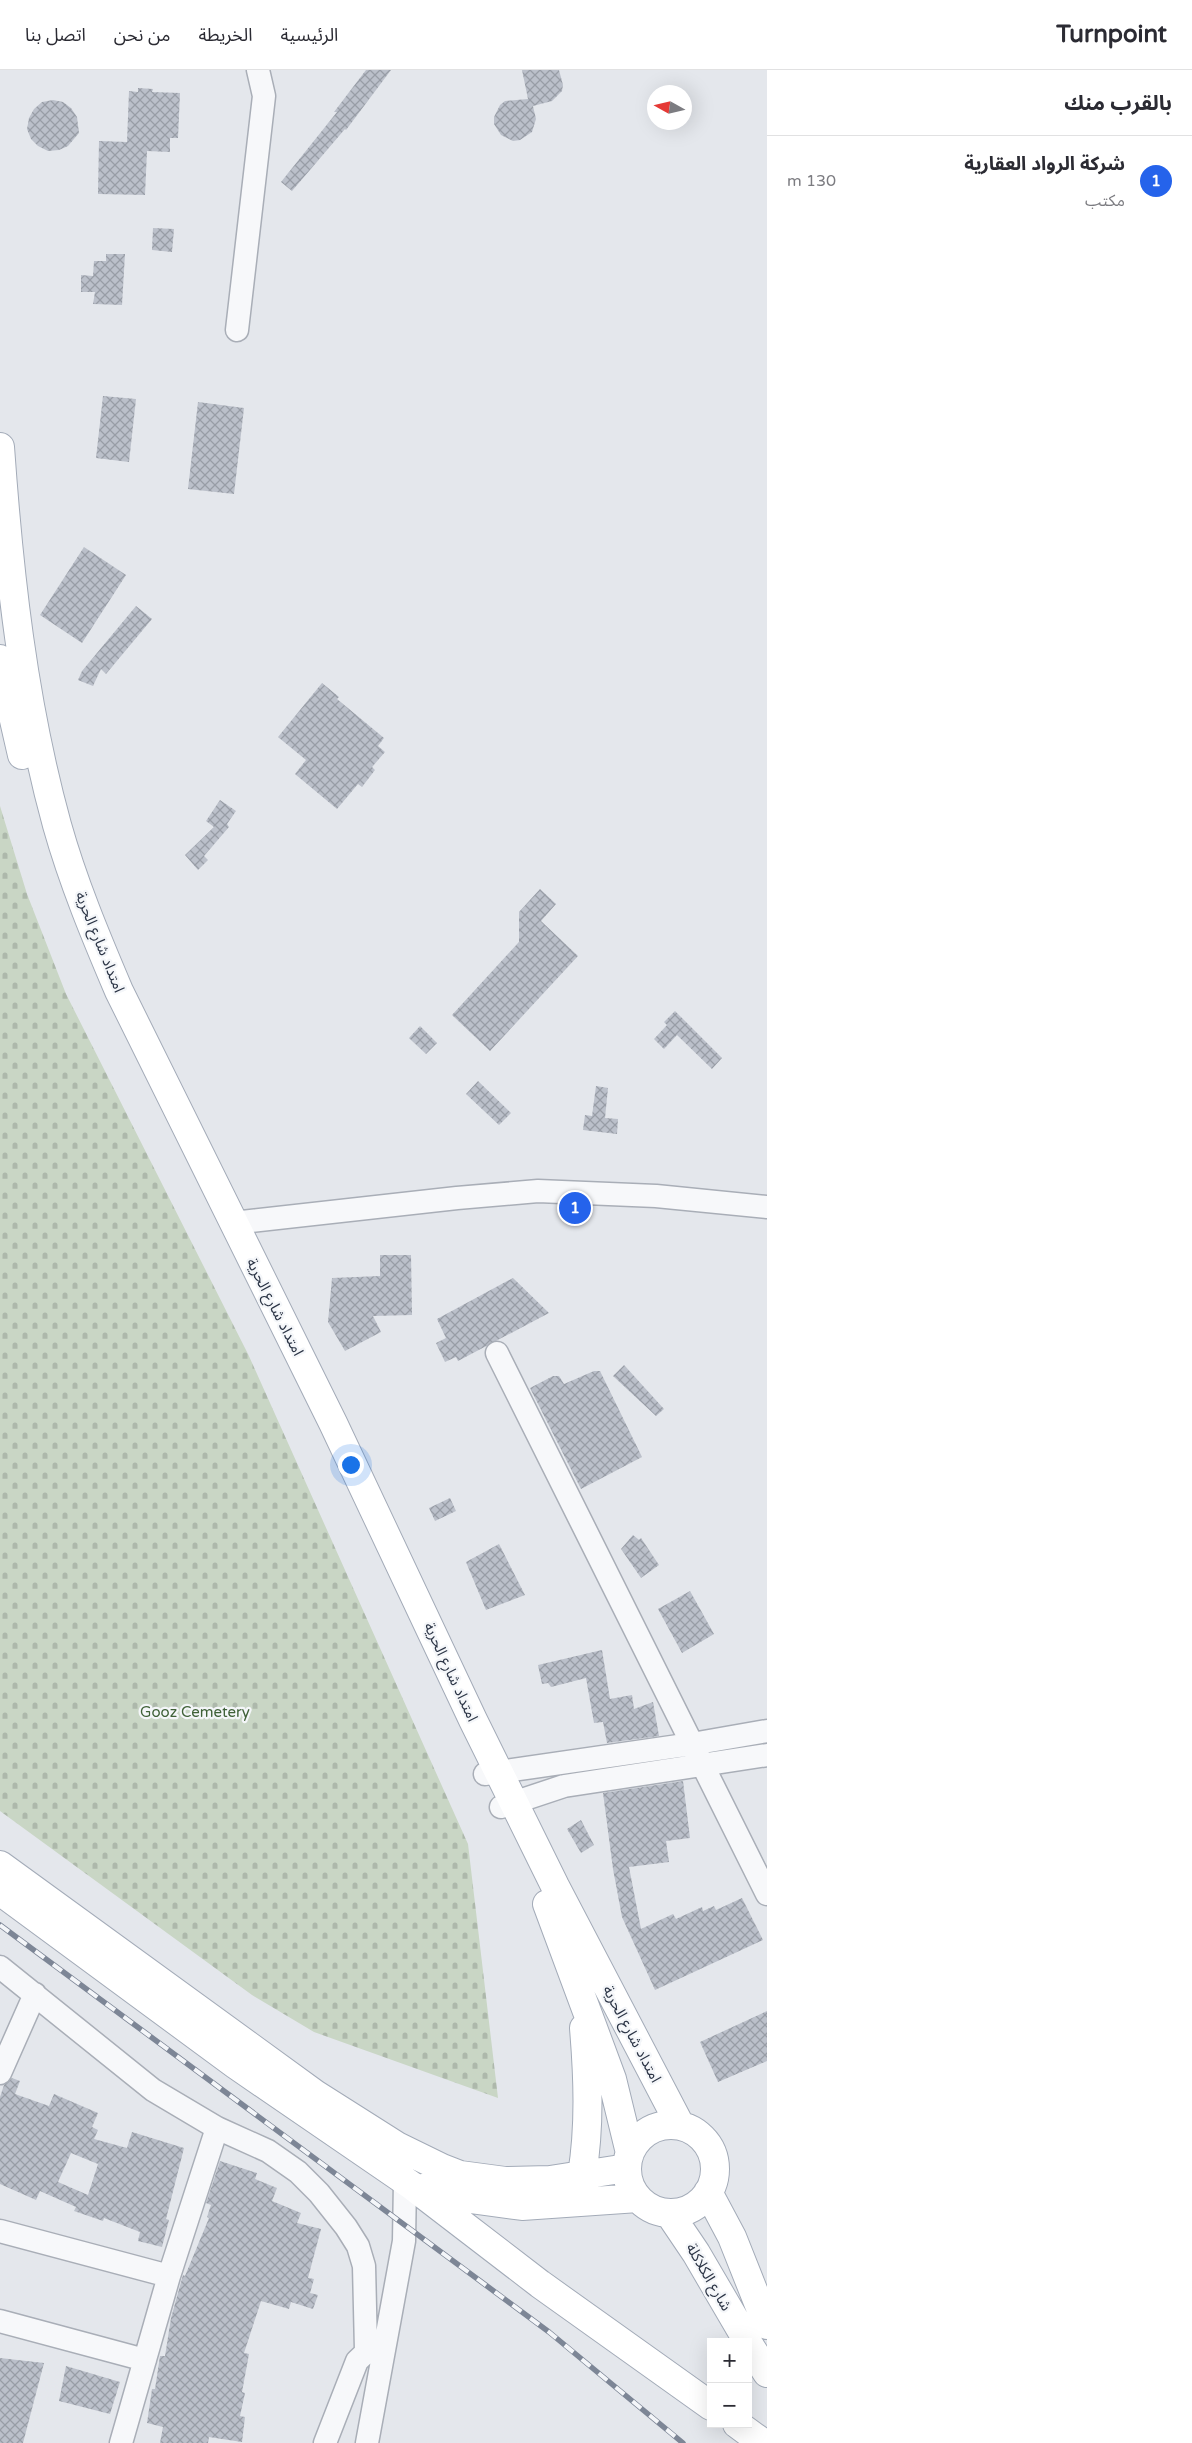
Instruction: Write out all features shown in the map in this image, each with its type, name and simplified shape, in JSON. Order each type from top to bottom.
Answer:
[{"type":"main road","name":"امتداد شارع الحرية","points":[[0,448],[3,519],[26,687],[44,774],[67,859],[119,992],[354,1467],[492,1773]]},
{"type":"main road","points":[[0,659],[32,792],[53,863],[109,1000],[193,1176],[323,1429],[507,1804],[582,1994],[612,2079],[628,2160],[628,2179],[638,2198],[647,2206],[669,2213],[681,2212],[692,2208],[708,2192],[715,2174],[710,2147],[697,2133],[680,2125],[667,2124],[655,2127],[644,2133],[628,2160],[582,2175],[550,2180],[505,2182],[484,2180],[442,2168],[397,2146],[315,2094],[0,1865]]},
{"type":"main road","name":"امتداد شارع الحرية","points":[[507,1804],[581,1937],[680,2125]]},
{"type":"main road","points":[[0,1891],[236,2065],[408,2183],[540,2284],[707,2403]]},
{"type":"main road","points":[[582,1994],[588,2075],[587,2143],[582,2175]]},
{"type":"main road","points":[[408,2183],[448,2196],[514,2205],[638,2198]]},
{"type":"main road","name":"شارع الكلاكلة","points":[[708,2192],[732,2237],[767,2325]]},
{"type":"main road","name":"شارع الكلاكلة","points":[[669,2213],[696,2253],[746,2338]]},
{"type":"main road","name":"شارع الكلاكلة","points":[[752,2349],[767,2373]]},
{"type":"main road","points":[[742,2428],[763,2443]]},
{"type":"street","points":[[238,330],[264,96],[258,70]]},
{"type":"street","points":[[233,1223],[457,1198],[538,1192],[656,1196],[767,1207]]},
{"type":"street","points":[[497,1353],[767,1894]]},
{"type":"street","points":[[492,1773],[692,1744],[767,1731]]},
{"type":"street","points":[[507,1804],[564,1786],[767,1755]]},
{"type":"street","points":[[0,1967],[153,2090],[217,2128],[268,2151],[298,2172],[319,2193],[346,2227],[358,2246],[364,2266],[366,2350]]},
{"type":"street","points":[[2,2062],[34,1994]]},
{"type":"street","points":[[120,2443],[168,2276],[217,2128]]},
{"type":"street","points":[[367,2443],[389,2332],[404,2241],[408,2183]]},
{"type":"street","points":[[0,2231],[168,2276]]},
{"type":"street","points":[[0,2321],[145,2360]]},
{"type":"street","points":[[325,2443],[354,2368],[366,2350],[389,2332]]},
{"type":"green space","name":"Gooz Cemetery","points":[[0,806],[27,894],[66,994],[248,1354],[468,1844],[498,2098],[314,2032],[252,1995],[0,1811]]},
{"type":"building","points":[[366,70],[391,70],[346,130],[292,191],[281,182],[337,112],[334,112]]},
{"type":"building","points":[[522,70],[559,70],[563,85],[562,91],[552,101],[533,106],[536,119],[532,132],[520,140],[513,141],[501,135],[494,124],[494,117],[500,105],[505,101],[528,99]]},
{"type":"building","points":[[138,88],[153,89],[152,92],[180,93],[178,138],[170,138],[170,152],[147,151],[145,195],[98,194],[99,141],[127,142],[129,91],[138,92]]},
{"type":"building","points":[[53,100],[63,102],[71,108],[77,117],[79,133],[68,146],[59,150],[48,151],[38,146],[31,139],[27,129],[29,118],[34,109],[42,102]]},
{"type":"building","points":[[153,228],[174,229],[172,252],[152,250]]},
{"type":"building","points":[[106,254],[125,254],[122,305],[93,304],[95,292],[81,292],[81,275],[93,276],[94,261],[106,261]]},
{"type":"building","points":[[103,396],[136,399],[129,462],[96,458]]},
{"type":"building","points":[[198,402],[244,408],[234,494],[188,489]]},
{"type":"building","points":[[84,547],[126,575],[82,643],[40,615]]},
{"type":"building","points":[[136,606],[152,619],[106,674],[101,669],[93,686],[78,680],[82,671]]},
{"type":"building","points":[[322,683],[339,697],[337,699],[384,738],[378,746],[385,752],[372,767],[375,770],[362,787],[358,784],[337,809],[295,774],[306,760],[278,737]]},
{"type":"building","points":[[220,800],[236,811],[227,824],[229,827],[204,856],[208,860],[198,870],[185,855],[214,827],[206,821]]},
{"type":"building","points":[[540,889],[556,904],[541,921],[578,956],[490,1051],[452,1015],[519,942],[519,912]]},
{"type":"building","points":[[675,1011],[722,1058],[712,1069],[677,1035],[664,1049],[654,1039],[667,1025],[664,1022]]},
{"type":"building","points":[[420,1026],[437,1043],[426,1054],[409,1038]]},
{"type":"building","points":[[478,1081],[511,1113],[499,1125],[466,1094]]},
{"type":"building","points":[[596,1086],[608,1088],[605,1118],[618,1119],[617,1134],[583,1130],[585,1115],[592,1116]]},
{"type":"building","points":[[380,1255],[411,1255],[412,1315],[373,1316],[381,1332],[345,1351],[328,1322],[332,1278],[380,1276]]},
{"type":"building","points":[[513,1278],[549,1313],[458,1361],[456,1357],[445,1362],[436,1343],[446,1338],[437,1319]]},
{"type":"building","points":[[624,1365],[664,1409],[656,1416],[613,1376]]},
{"type":"building","points":[[594,1371],[600,1371],[642,1457],[581,1489],[530,1388],[553,1376],[559,1376],[564,1384]]},
{"type":"building","points":[[450,1498],[456,1511],[435,1521],[429,1508]]},
{"type":"building","points":[[633,1535],[639,1540],[641,1538],[659,1565],[641,1578],[621,1549]]},
{"type":"building","points":[[499,1544],[525,1595],[486,1610],[466,1562]]},
{"type":"building","points":[[690,1591],[714,1634],[682,1653],[658,1609]]},
{"type":"building","points":[[602,1650],[610,1699],[632,1695],[634,1709],[653,1702],[659,1736],[607,1743],[603,1722],[594,1723],[586,1678],[551,1687],[548,1683],[542,1684],[538,1665]]},
{"type":"building","points":[[683,1781],[690,1838],[666,1841],[669,1862],[629,1867],[641,1929],[673,1914],[676,1919],[702,1907],[703,1911],[714,1906],[716,1910],[742,1898],[763,1940],[655,1990],[622,1917],[613,1869],[603,1793]]},
{"type":"building","points":[[581,1820],[594,1845],[581,1853],[567,1829]]},
{"type":"building","points":[[767,2011],[767,2061],[718,2082],[700,2042]]},
{"type":"building","points":[[12,2078],[20,2081],[15,2094],[49,2106],[54,2094],[98,2113],[92,2127],[98,2130],[94,2139],[127,2148],[132,2132],[184,2148],[166,2219],[169,2220],[162,2247],[138,2241],[140,2232],[104,2218],[103,2221],[74,2211],[76,2207],[40,2191],[36,2200],[0,2184],[0,2097],[4,2085]],"holes":[[[71,2153],[98,2164],[88,2195],[58,2182]]]},
{"type":"building","points":[[220,2161],[257,2173],[255,2179],[277,2188],[272,2201],[301,2213],[297,2223],[321,2229],[308,2278],[314,2279],[310,2293],[318,2295],[313,2309],[291,2302],[289,2309],[261,2301],[244,2353],[249,2354],[242,2392],[245,2393],[240,2416],[245,2417],[242,2442],[209,2437],[208,2443],[160,2443],[163,2427],[147,2423],[152,2389],[155,2389],[160,2356],[165,2356],[171,2318],[183,2275],[185,2276],[209,2218],[207,2217],[211,2205],[206,2203]]},
{"type":"building","points":[[0,2358],[44,2363],[23,2443],[0,2443]]},
{"type":"building","points":[[66,2366],[120,2382],[110,2414],[59,2401]]},
{"type":"railway","points":[[0,1925],[549,2332],[683,2443]]},
{"type":"place","name":"شركة الرواد العقارية","points":[[575,1208]]}]
